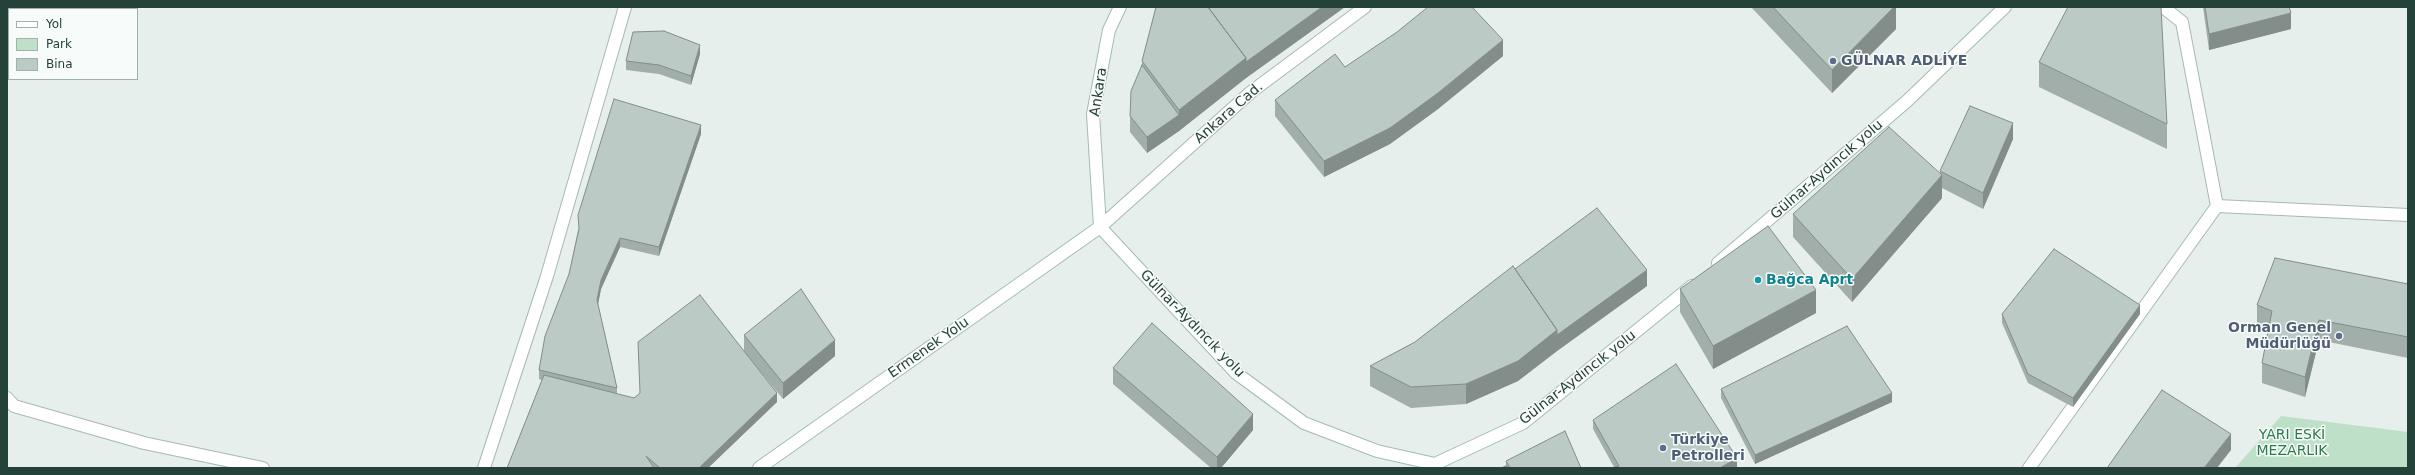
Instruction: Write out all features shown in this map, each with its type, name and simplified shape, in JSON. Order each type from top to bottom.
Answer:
[{"type":"street","points":[[484,468],[547,276],[625,7]]},
{"type":"street","name":"Ankara","points":[[1100,228],[1093,114],[1109,30],[1120,7]]},
{"type":"street","name":"Ankara Cad.","points":[[1100,228],[1251,92],[1365,7]]},
{"type":"street","name":"Gülnar-Aydıncık yolu","points":[[1711,270],[1907,101],[2005,7]]},
{"type":"street","points":[[2029,468],[2217,206],[2182,22],[2163,7]]},
{"type":"street","points":[[2217,206],[2408,215]]},
{"type":"street","name":"Gülnar-Aydıncık yolu","points":[[1100,228],[1236,373],[1304,423],[1377,451],[1433,466],[1523,423],[1698,280]]},
{"type":"street","name":"Ermenek Yolu","points":[[759,468],[1100,228]]},
{"type":"street","points":[[7,398],[14,406],[144,443],[263,468]]},
{"type":"green space","name":"YARI ESKİ MEZARLIK","points":[[2281,416],[2408,432],[2408,468],[2235,468]]},
{"type":"building","points":[[1156,7],[1208,7],[1246,58],[1179,110],[1142,61]]},
{"type":"building","points":[[1208,7],[1322,7],[1246,62],[1246,58]]},
{"type":"building","points":[[1428,7],[1472,7],[1503,40],[1438,93],[1390,128],[1324,161],[1275,100],[1335,54],[1345,67],[1397,32]]},
{"type":"building","points":[[1773,7],[1894,7],[1832,70]]},
{"type":"building","points":[[2068,7],[2161,7],[2167,124],[2039,62]]},
{"type":"building","points":[[2205,7],[2289,7],[2291,13],[2209,34]]},
{"type":"building","points":[[664,31],[700,45],[691,76],[659,65],[626,61],[633,32]]},
{"type":"building","points":[[1142,65],[1179,115],[1147,137],[1130,116],[1131,91]]},
{"type":"building","points":[[614,99],[701,125],[659,247],[620,238],[601,280],[597,300],[617,388],[539,370],[545,336],[569,274],[579,229],[578,215]]},
{"type":"building","points":[[1970,106],[2013,123],[1983,193],[1940,171]]},
{"type":"building","points":[[1889,127],[1942,175],[1852,279],[1793,214]]},
{"type":"building","points":[[1597,208],[1647,270],[1557,335],[1557,330],[1515,269]]},
{"type":"building","name":"Bağca Aprt","points":[[1768,226],[1816,290],[1713,346],[1680,289]]},
{"type":"building","points":[[2054,249],[2140,305],[2073,398],[2028,374],[2002,314]]},
{"type":"building","name":"Orman Genel Müdürlüğü","points":[[2275,258],[2408,284],[2408,337],[2319,320],[2305,377],[2262,363],[2272,311],[2257,305]]},
{"type":"building","points":[[1513,266],[1557,330],[1518,361],[1466,384],[1411,387],[1370,366],[1415,342]]},
{"type":"building","points":[[801,289],[835,340],[783,383],[744,335]]},
{"type":"building","points":[[700,295],[777,393],[699,468],[660,468],[646,456],[654,468],[507,468],[544,375],[634,398],[640,393],[638,342]]},
{"type":"building","points":[[1152,323],[1253,414],[1217,457],[1113,368]]},
{"type":"building","points":[[1847,326],[1892,393],[1755,455],[1721,389]]},
{"type":"building","points":[[1676,364],[1737,458],[1720,468],[1612,468],[1619,466],[1593,420]]},
{"type":"building","points":[[2162,390],[2231,434],[2204,468],[2107,468]]},
{"type":"building","points":[[1565,431],[1581,468],[1510,468],[1506,461]]},
{"type":"place","name":"GÜLNAR ADLİYE","points":[[1833,61]]},
{"type":"place","name":"Bağca Aprt","points":[[1758,280]]},
{"type":"place","name":"Orman Genel Müdürlüğü","points":[[2339,336]]},
{"type":"place","name":"Türkiye Petrolleri","points":[[1663,448]]}]
